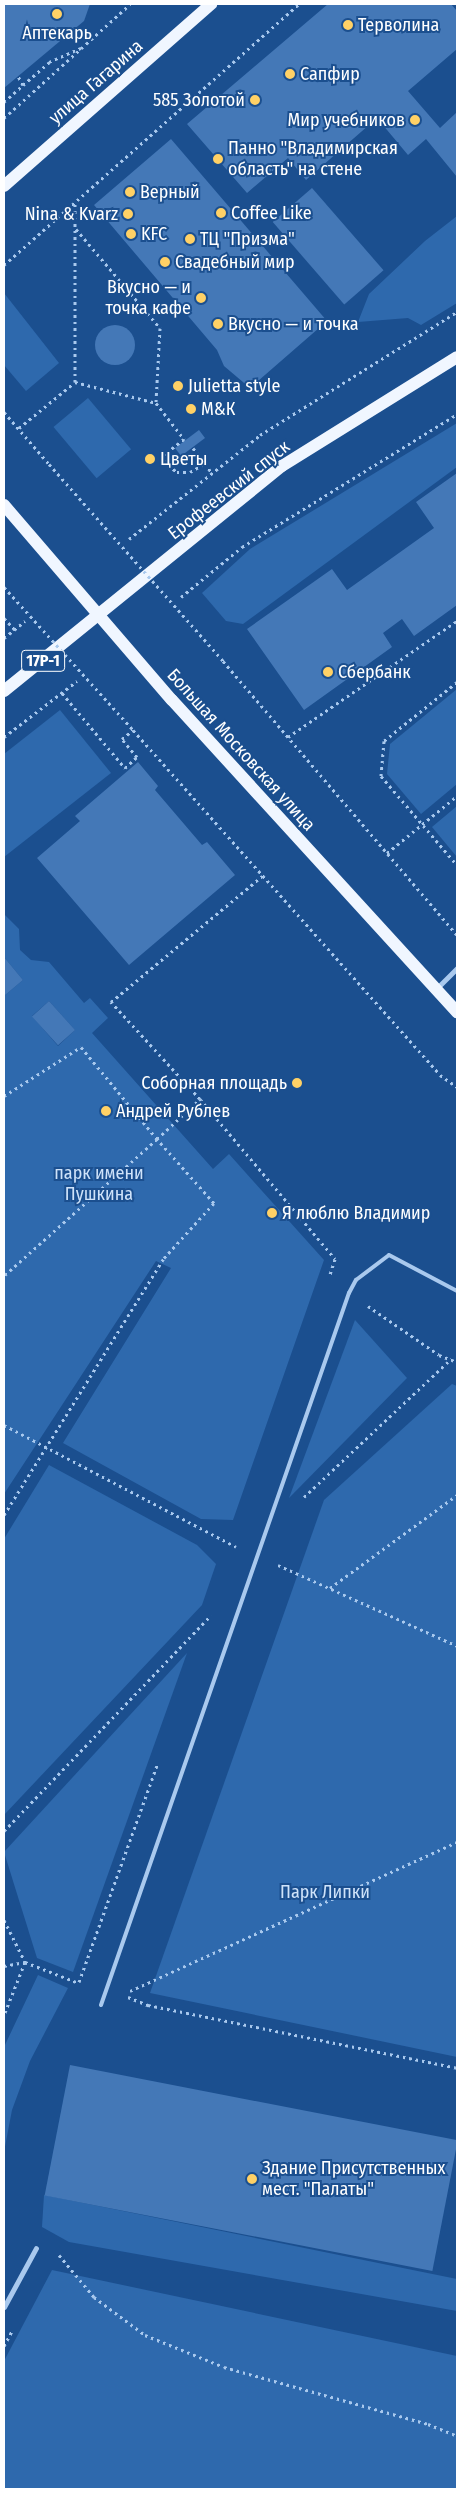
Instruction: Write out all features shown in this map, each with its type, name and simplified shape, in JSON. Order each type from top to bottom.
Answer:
[{"type":"main road","name":"улица Гагарина","points":[[4,186],[211,4]]},
{"type":"main road","name":"Ерофеевский спуск","points":[[4,691],[82,630],[282,466],[457,357]]},
{"type":"main road","name":"Большая Московская улица","points":[[4,506],[172,700],[457,1012]]},
{"type":"street","points":[[435,990],[457,968]]},
{"type":"street","points":[[4,2307],[36,2248]]},
{"type":"lane","points":[[101,2005],[349,1293],[356,1280],[389,1255],[457,1291]]},
{"type":"path","points":[[4,118],[130,4]]},
{"type":"path","points":[[4,265],[75,200],[299,4]]},
{"type":"path","points":[[4,102],[50,62],[84,46]]},
{"type":"path","points":[[18,76],[23,85]]},
{"type":"path","points":[[75,200],[75,382]]},
{"type":"path","points":[[76,229],[160,328],[156,403]]},
{"type":"path","points":[[129,539],[260,435],[457,312]]},
{"type":"path","points":[[75,382],[156,403],[184,439],[166,453],[168,465],[177,472],[190,472],[204,464]]},
{"type":"path","points":[[19,428],[75,382]]},
{"type":"path","points":[[4,412],[223,661],[457,935]]},
{"type":"path","points":[[180,597],[242,547],[457,414]]},
{"type":"path","points":[[193,448],[211,472]]},
{"type":"path","points":[[4,587],[440,1076],[457,1086]]},
{"type":"path","points":[[4,618],[15,630]]},
{"type":"path","points":[[4,638],[25,621]]},
{"type":"path","points":[[288,738],[457,621]]},
{"type":"path","points":[[4,737],[77,681]]},
{"type":"path","points":[[457,682],[384,741],[381,776],[457,865]]},
{"type":"path","points":[[62,693],[125,768],[137,757],[122,739],[133,730]]},
{"type":"path","points":[[387,853],[457,796]]},
{"type":"path","points":[[262,876],[111,1002],[200,1099],[335,1259],[329,1276],[349,1293],[439,1355],[457,1362]]},
{"type":"path","points":[[4,1096],[81,1047],[157,1140],[214,1204],[164,1258],[4,1515]]},
{"type":"path","points":[[4,1276],[157,1140],[200,1099]]},
{"type":"path","points":[[298,1502],[451,1359]]},
{"type":"path","points":[[4,1425],[45,1448],[257,1556],[457,1646]]},
{"type":"path","points":[[330,1588],[457,1495]]},
{"type":"path","points":[[4,1831],[210,1616],[240,1606]]},
{"type":"path","points":[[79,1982],[160,1759]]},
{"type":"path","points":[[457,1842],[123,1995],[148,2005],[457,2068]]},
{"type":"path","points":[[4,1920],[24,1962],[4,2015]]},
{"type":"path","points":[[4,1966],[24,1962],[105,1992]]},
{"type":"path","points":[[56,2251],[94,2298],[145,2335],[224,2367],[418,2422],[457,2436]]},
{"type":"green space","points":[[457,216],[457,303],[421,325],[408,318],[358,322],[369,294],[425,241]]},
{"type":"green space","points":[[4,293],[59,363],[26,391],[4,365]]},
{"type":"green space","points":[[88,398],[131,449],[97,478],[54,427]]},
{"type":"green space","points":[[457,423],[457,467],[243,624],[226,621],[202,593],[250,549]]},
{"type":"green space","points":[[457,689],[457,784],[421,814],[387,774],[390,744]]},
{"type":"green space","points":[[60,710],[111,773],[4,857],[4,754]]},
{"type":"green space","points":[[457,806],[457,857],[432,827]]},
{"type":"green space","name":"парк имени Пушкина","points":[[4,914],[19,929],[20,950],[31,960],[49,962],[84,1003],[90,998],[108,1018],[92,1033],[213,1169],[229,1154],[324,1260],[233,1520],[201,1519],[63,1443],[171,1268],[156,1261],[4,1494],[4,996],[23,980],[4,957]],"holes":[[[49,1001],[75,1030],[58,1046],[32,1016]]]},
{"type":"green space","points":[[355,1320],[407,1378],[289,1498]]},
{"type":"green space","name":"Парк Липки","points":[[452,1384],[457,1386],[457,2057],[150,1993],[324,1500]]},
{"type":"green space","points":[[49,1465],[197,1545],[216,1564],[202,1605],[4,1815],[4,1539]]},
{"type":"green space","points":[[187,1653],[73,1972],[37,1958],[4,1852]]},
{"type":"green space","points":[[38,1975],[68,1988],[30,2061],[12,2110],[4,2152],[4,2047]]},
{"type":"green space","points":[[44,2195],[457,2279],[457,2311],[69,2242],[42,2227]]},
{"type":"green space","points":[[52,2270],[457,2356],[457,2489],[4,2489],[4,2361]]},
{"type":"building","points":[[4,4],[90,4],[84,21],[4,88]]},
{"type":"building","points":[[328,4],[451,4],[457,11],[457,49],[408,91],[440,128],[457,112],[457,177],[426,139],[408,155],[377,118],[306,180],[288,158],[247,193],[187,124]]},
{"type":"building","name":"ТЦ \"Призма\"","points":[[171,139],[327,321],[250,388],[224,366],[217,350],[94,205]]},
{"type":"building","points":[[312,188],[384,270],[344,304],[273,222]]},
{"type":"building","points":[[111,325],[119,325],[126,328],[132,334],[135,345],[132,356],[126,362],[119,365],[111,365],[104,362],[98,356],[95,349],[95,341],[98,334],[104,328]]},
{"type":"building","points":[[199,430],[205,438],[181,456],[175,448]]},
{"type":"building","points":[[457,473],[457,605],[414,636],[402,619],[383,633],[392,647],[304,710],[247,629],[332,569],[347,590],[434,528],[416,502]]},
{"type":"building","points":[[138,762],[158,786],[155,790],[202,845],[207,842],[235,875],[129,965],[37,858],[80,821],[75,816]]},
{"type":"building","points":[[4,957],[23,980],[4,996]]},
{"type":"building","points":[[49,1001],[75,1030],[58,1045],[32,1016]]},
{"type":"building","name":"Здание Присутственных мест. \"Палаты\"","points":[[70,2065],[457,2140],[432,2271],[45,2196]]},
{"type":"place","name":"Аптекарь","points":[[57,14]]},
{"type":"place","name":"Терволина","points":[[348,25]]},
{"type":"place","name":"Сапфир","points":[[290,74]]},
{"type":"place","name":"585 Золотой","points":[[255,100]]},
{"type":"place","name":"Мир учебников","points":[[415,120]]},
{"type":"place","name":"Панно \"Владимирская область\" на стене","points":[[218,159]]},
{"type":"place","name":"Верный","points":[[130,192]]},
{"type":"place","name":"Coffee Like","points":[[221,213]]},
{"type":"place","name":"Nina & Kvarz","points":[[128,214]]},
{"type":"place","name":"KFC","points":[[131,234]]},
{"type":"place","name":"ТЦ \"Призма\"","points":[[190,239]]},
{"type":"place","name":"Свадебный мир","points":[[165,262]]},
{"type":"place","name":"Вкусно — и точка кафе","points":[[201,298]]},
{"type":"place","name":"Вкусно — и точка","points":[[218,324]]},
{"type":"place","name":"Julietta style","points":[[178,386]]},
{"type":"place","name":"М&К","points":[[191,409]]},
{"type":"place","name":"Цветы","points":[[150,459]]},
{"type":"place","name":"Сбербанк","points":[[328,672]]},
{"type":"place","name":"Соборная площадь","points":[[297,1083]]},
{"type":"place","name":"Андрей Рублев","points":[[106,1111]]},
{"type":"place","name":"Я люблю Владимир","points":[[272,1213]]},
{"type":"place","name":"Здание Присутственных мест. \"Палаты\"","points":[[252,2179]]}]
